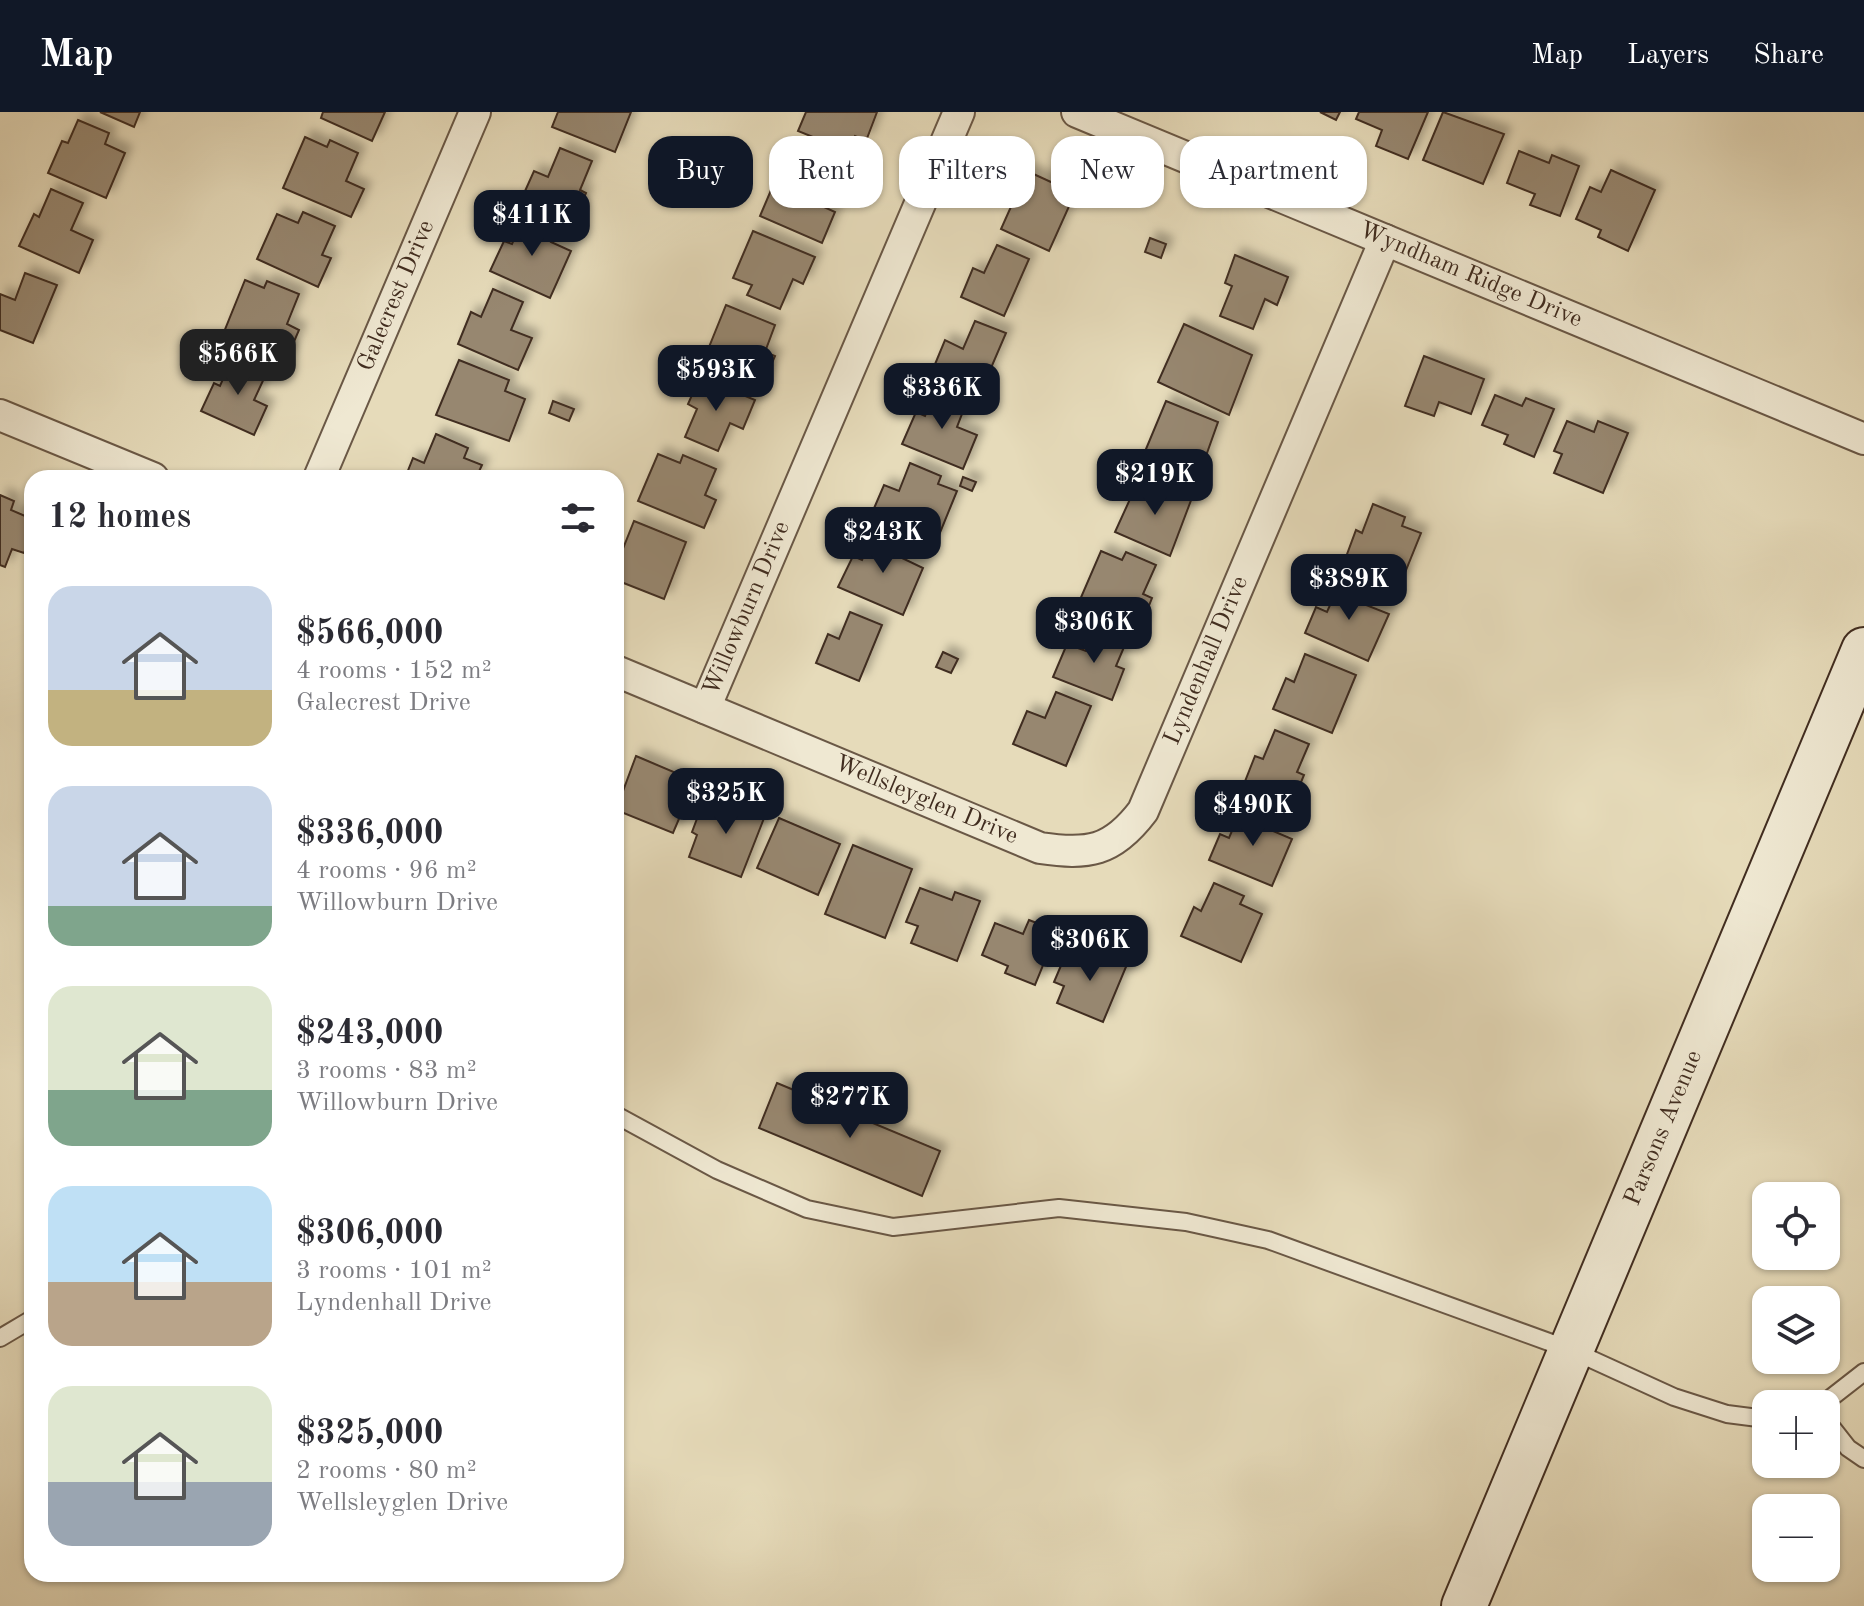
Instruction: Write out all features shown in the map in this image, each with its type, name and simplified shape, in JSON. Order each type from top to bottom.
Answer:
[{"type":"street","name":"Galecrest Drive","points":[[322,470],[475,112]]},
{"type":"street","name":"Willowburn Drive","points":[[705,708],[959,112]]},
{"type":"street","name":"Wyndham Ridge Drive","points":[[1077,112],[1864,439]]},
{"type":"street","name":"Lyndenhall Drive","points":[[1105,846],[1128,832],[1143,811],[1385,240]]},
{"type":"street","points":[[0,415],[134,470]]},
{"type":"street","name":"Parsons Avenue","points":[[1464,1606],[1864,650]]},
{"type":"street","name":"Wellsleyglen Drive","points":[[624,674],[1040,848],[1078,853],[1105,846]]},
{"type":"lane","points":[[624,1119],[717,1170],[807,1209],[893,1227],[1059,1208],[1186,1222],[1268,1240],[1571,1350],[1674,1397],[1727,1414],[1752,1417]]},
{"type":"lane","points":[[0,1338],[24,1324]]},
{"type":"lane","points":[[1840,1391],[1864,1372]]},
{"type":"lane","points":[[1840,1438],[1864,1459]]},
{"type":"building","points":[[100,112],[140,112],[134,127]]},
{"type":"building","points":[[323,112],[385,112],[372,141],[321,118]]},
{"type":"building","points":[[558,112],[631,112],[615,152],[552,127]]},
{"type":"building","points":[[806,112],[877,112],[868,136],[810,136],[798,131]]},
{"type":"building","points":[[1320,112],[1340,112],[1336,120]]},
{"type":"building","points":[[1359,112],[1428,112],[1408,159],[1376,146],[1382,130],[1356,119]]},
{"type":"building","points":[[1443,112],[1504,134],[1483,184],[1423,160]]},
{"type":"building","points":[[78,120],[109,133],[105,144],[125,153],[106,198],[48,173],[62,141],[68,143]]},
{"type":"building","points":[[305,137],[327,147],[330,140],[358,153],[346,181],[364,189],[351,217],[283,188]]},
{"type":"building","points":[[560,148],[592,161],[580,190],[586,193],[574,222],[521,200],[534,171],[548,177]]},
{"type":"building","points":[[1519,151],[1549,163],[1552,155],[1579,166],[1560,216],[1530,205],[1535,194],[1507,183]]},
{"type":"building","points":[[1611,170],[1655,190],[1628,251],[1598,237],[1601,230],[1576,219],[1590,187],[1601,192]]},
{"type":"building","points":[[1035,175],[1051,182],[1051,208],[1068,208],[1049,251],[1001,229],[1010,208],[1035,208]]},
{"type":"building","points":[[51,189],[83,203],[71,230],[93,240],[79,273],[19,246],[34,214],[39,217]]},
{"type":"building","points":[[769,195],[769,208],[826,208],[835,212],[822,243],[760,216]]},
{"type":"building","points":[[303,212],[335,226],[322,255],[331,258],[318,287],[257,259],[277,214],[298,223]]},
{"type":"building","points":[[524,216],[557,230],[551,242],[571,251],[550,298],[490,271],[504,241],[512,244]]},
{"type":"building","points":[[753,231],[815,257],[803,284],[793,279],[780,309],[747,295],[752,285],[733,278]]},
{"type":"building","points":[[1150,238],[1166,244],[1161,258],[1145,252]]},
{"type":"building","points":[[997,245],[1029,259],[1004,316],[961,297],[973,268],[984,273]]},
{"type":"building","points":[[1235,255],[1288,277],[1277,305],[1265,299],[1253,329],[1220,316],[1232,286],[1225,283]]},
{"type":"building","points":[[25,273],[57,285],[33,343],[0,330],[0,294],[15,300]]},
{"type":"building","points":[[245,280],[264,288],[267,281],[299,294],[287,324],[299,330],[287,358],[224,332]]},
{"type":"building","points":[[493,289],[523,302],[511,330],[532,338],[518,370],[458,344],[471,312],[481,317]]},
{"type":"building","points":[[726,305],[775,325],[765,352],[775,356],[762,386],[703,362]]},
{"type":"building","points":[[975,321],[1006,333],[982,389],[933,369],[945,340],[963,349]]},
{"type":"building","points":[[1184,324],[1252,355],[1229,415],[1158,382]]},
{"type":"building","points":[[233,356],[267,372],[254,400],[267,406],[254,435],[201,411],[214,383],[220,386]]},
{"type":"building","points":[[1424,356],[1484,379],[1471,414],[1439,402],[1434,416],[1405,406]]},
{"type":"building","points":[[459,360],[509,380],[505,391],[525,399],[509,441],[436,415]]},
{"type":"building","points":[[700,377],[755,400],[743,429],[730,423],[718,451],[685,437],[697,409],[688,404]]},
{"type":"building","points":[[936,389],[967,401],[957,427],[977,435],[963,469],[902,444],[916,412],[925,416]]},
{"type":"building","points":[[1495,395],[1522,406],[1526,398],[1554,409],[1534,457],[1504,444],[1508,435],[1482,425]]},
{"type":"building","points":[[553,401],[574,409],[569,421],[549,413]]},
{"type":"building","points":[[1166,401],[1218,422],[1196,484],[1141,461]]},
{"type":"building","points":[[1567,421],[1594,432],[1598,421],[1628,433],[1603,493],[1554,473],[1562,454],[1554,451]]},
{"type":"building","points":[[436,434],[468,448],[464,458],[482,465],[480,470],[408,470],[413,458],[424,463]]},
{"type":"building","points":[[658,454],[680,463],[683,455],[716,469],[705,495],[716,500],[704,528],[638,501]]},
{"type":"building","points":[[910,463],[941,476],[938,484],[957,491],[937,540],[872,513],[884,485],[899,491]]},
{"type":"building","points":[[963,477],[976,482],[972,491],[960,486]]},
{"type":"building","points":[[1161,481],[1193,495],[1170,556],[1115,532],[1136,486],[1155,494]]},
{"type":"building","points":[[0,495],[14,501],[11,510],[24,516],[24,553],[12,549],[5,567],[0,565]]},
{"type":"building","points":[[1373,504],[1405,517],[1402,526],[1421,533],[1402,580],[1346,557],[1356,530],[1362,533]]},
{"type":"building","points":[[634,521],[686,542],[664,599],[624,583],[624,546]]},
{"type":"building","points":[[874,533],[907,547],[902,558],[923,568],[903,615],[838,587],[853,556],[862,560]]},
{"type":"building","points":[[1101,551],[1122,560],[1126,552],[1156,565],[1143,594],[1152,598],[1140,628],[1079,602]]},
{"type":"building","points":[[1341,580],[1372,593],[1366,605],[1389,614],[1368,661],[1305,633],[1316,607],[1327,612]]},
{"type":"building","points":[[850,612],[882,625],[859,681],[816,663],[828,634],[839,639]]},
{"type":"building","points":[[1095,628],[1127,640],[1116,666],[1124,669],[1112,700],[1053,677],[1067,644],[1086,651]]},
{"type":"building","points":[[943,652],[958,659],[951,673],[936,667]]},
{"type":"building","points":[[1305,654],[1356,675],[1332,733],[1273,709],[1286,678],[1294,682]]},
{"type":"building","points":[[1056,692],[1091,706],[1066,766],[1013,744],[1027,711],[1045,718]]},
{"type":"building","points":[[1275,730],[1309,744],[1297,772],[1304,775],[1292,804],[1244,784],[1255,756],[1263,759]]},
{"type":"building","points":[[636,756],[695,781],[673,833],[624,813],[624,788]]},
{"type":"building","points":[[704,800],[733,811],[737,801],[766,813],[741,877],[689,857],[697,835],[692,832]]},
{"type":"building","points":[[1242,807],[1277,822],[1273,831],[1292,839],[1272,886],[1209,860],[1220,834],[1229,838]]},
{"type":"building","points":[[779,818],[840,844],[818,895],[757,868]]},
{"type":"building","points":[[853,845],[912,869],[885,938],[825,914]]},
{"type":"building","points":[[1214,883],[1244,896],[1240,904],[1262,914],[1241,962],[1181,936],[1194,907],[1201,911]]},
{"type":"building","points":[[920,888],[952,900],[955,892],[980,901],[957,961],[911,943],[918,926],[906,922]]},
{"type":"building","points":[[1029,920],[1057,931],[1035,985],[1005,973],[1008,966],[982,955],[995,923],[1023,934]]},
{"type":"building","points":[[1068,949],[1096,962],[1101,951],[1128,962],[1103,1022],[1057,1003],[1064,986],[1054,982]]},
{"type":"building","points":[[777,1083],[940,1151],[922,1196],[759,1128]]}]
